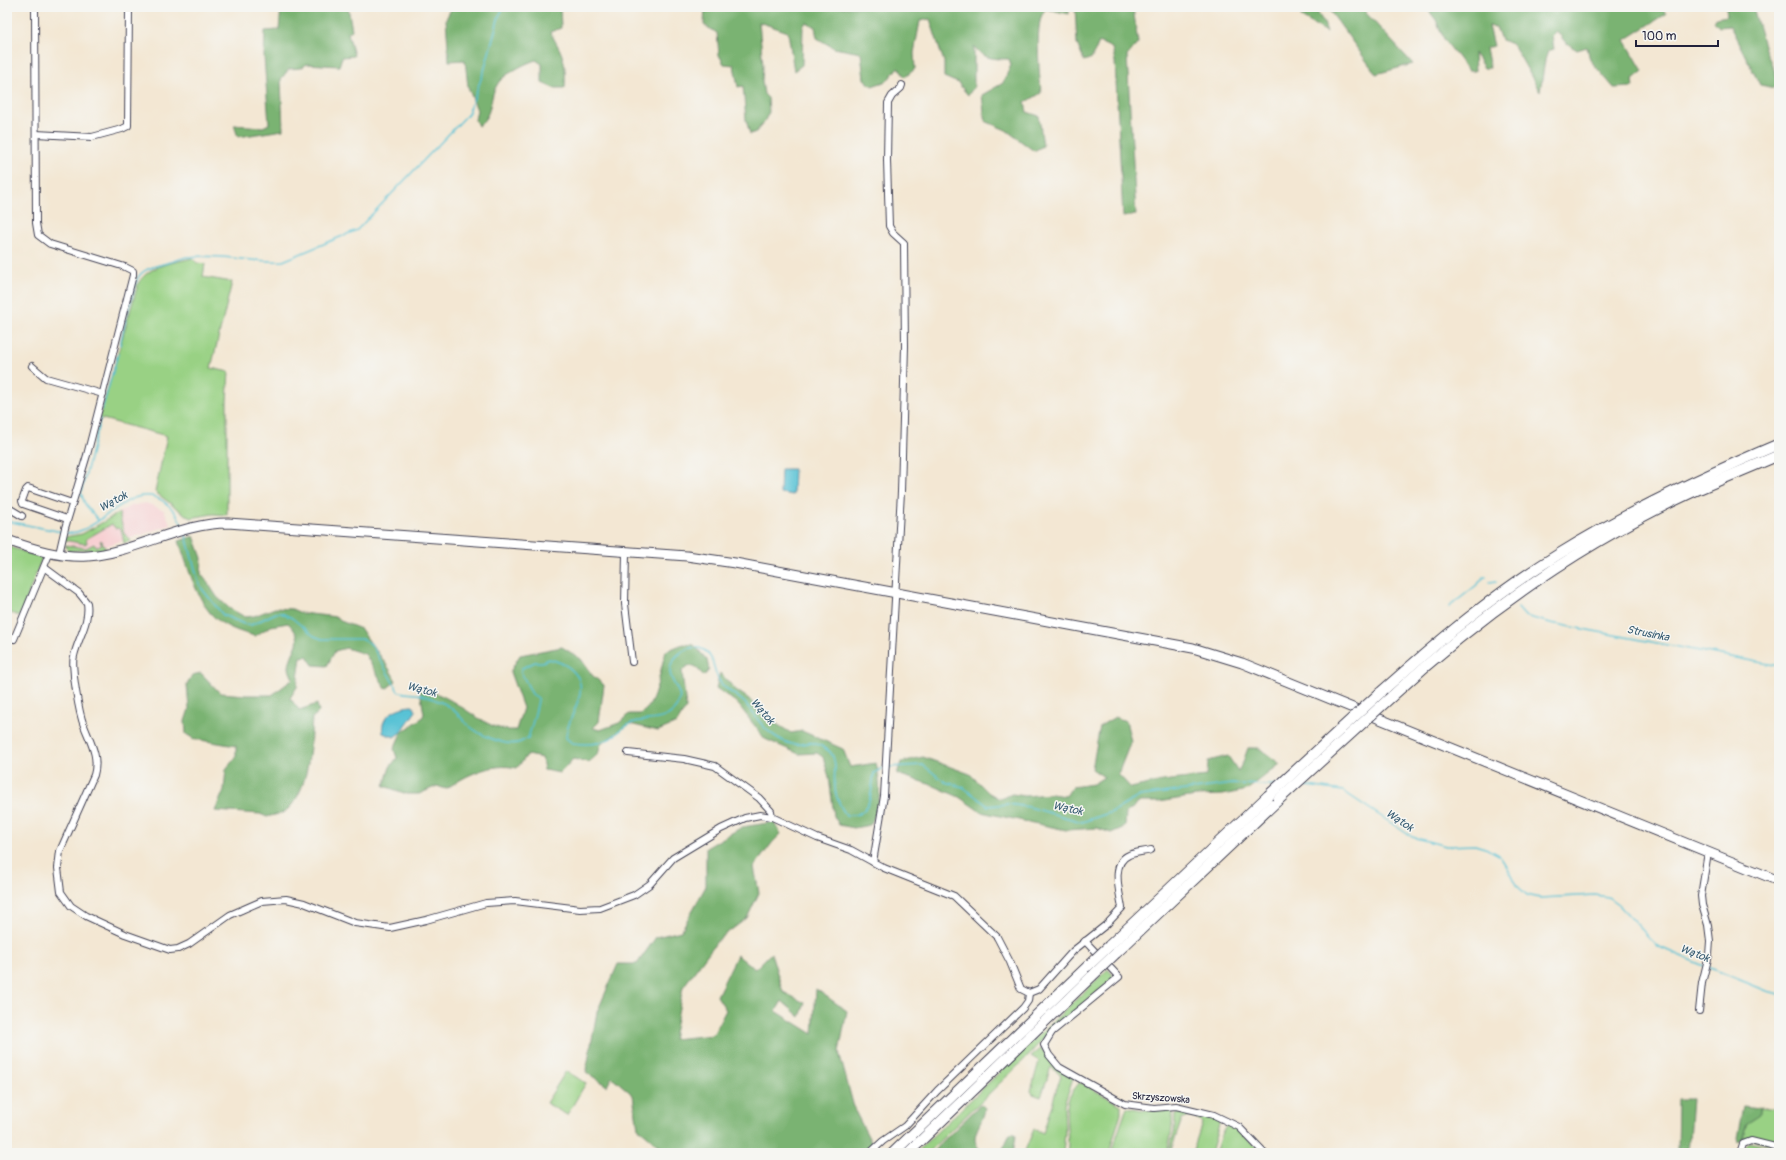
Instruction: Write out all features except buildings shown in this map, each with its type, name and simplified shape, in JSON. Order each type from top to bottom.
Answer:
[{"type":"main road","points":[[908,1153],[1092,976],[1113,949],[1268,796],[1417,660],[1472,615],[1515,583],[1559,554],[1649,502],[1779,444]]},
{"type":"main road","points":[[893,1153],[1088,966],[1113,949],[1425,666],[1476,624],[1563,563],[1606,537],[1689,494],[1779,455]]},
{"type":"street","points":[[14,639],[45,568],[62,539],[133,275],[133,271],[121,266],[50,244],[40,238],[36,223],[35,7]]},
{"type":"street","points":[[36,134],[92,137],[128,126],[129,7]]},
{"type":"street","points":[[873,862],[884,796],[904,417],[904,243],[893,233],[889,226],[887,113],[888,103],[892,96],[901,88],[902,84]]},
{"type":"street","points":[[32,366],[46,378],[102,394]]},
{"type":"street","points":[[67,519],[27,506],[23,504],[22,501],[28,488],[72,503]]},
{"type":"street","points":[[7,507],[22,516]]},
{"type":"street","points":[[7,540],[55,553],[82,556],[102,554],[191,528],[228,523],[626,552],[715,560],[1194,648],[1224,656],[1779,881]]},
{"type":"street","points":[[626,552],[625,604],[632,662]]},
{"type":"street","points":[[45,568],[79,593],[87,603],[86,620],[74,654],[73,664],[78,704],[96,753],[96,767],[94,775],[60,851],[58,868],[61,892],[71,906],[86,916],[125,934],[170,950],[178,949],[189,944],[230,915],[262,901],[286,899],[304,903],[355,923],[390,928],[426,920],[486,903],[515,901],[580,909],[600,908],[634,895],[650,884],[673,858],[721,829],[746,818],[760,815],[772,817],[884,868],[954,896],[997,937],[1010,962],[1021,989],[1028,993],[1039,989],[1073,951],[1122,908],[1118,872],[1120,863],[1128,855],[1151,850]]},
{"type":"street","points":[[628,753],[684,759],[715,766],[759,798],[771,810],[772,817]]},
{"type":"street","points":[[1699,1010],[1710,941],[1701,896],[1708,852]]},
{"type":"street","name":"Skrzyszowska","points":[[1085,941],[1119,977],[1052,1032],[1046,1040],[1044,1045],[1049,1055],[1059,1067],[1126,1104],[1154,1108],[1176,1106],[1214,1115],[1239,1127],[1264,1153]]},
{"type":"street","points":[[870,1153],[879,1144],[905,1126],[937,1091],[1023,1008],[1028,1002],[1028,993]]},
{"type":"street","points":[[1740,1153],[1743,1144],[1750,1141],[1779,1148]]},
{"type":"shaded area","points":[[146,503],[164,510],[171,525],[93,550],[68,546],[69,537],[82,535],[130,506]]},
{"type":"green space","points":[[281,7],[348,7],[352,30],[348,33],[354,56],[342,57],[339,66],[307,64],[301,68],[289,69],[281,79],[283,130],[238,137],[234,125],[263,127],[269,124],[264,57],[265,31],[279,30]]},
{"type":"green space","points":[[452,7],[560,7],[561,28],[550,32],[563,58],[565,88],[553,88],[542,83],[542,64],[536,60],[526,64],[509,73],[500,81],[492,96],[489,112],[478,126],[475,120],[477,110],[468,87],[465,60],[449,61],[446,19]]},
{"type":"green space","points":[[705,7],[1069,7],[1069,14],[1046,9],[1042,15],[1038,35],[1041,93],[1025,103],[1027,112],[1039,116],[1043,146],[1034,151],[1006,130],[985,121],[982,95],[1003,83],[1011,65],[1009,59],[985,56],[981,54],[974,46],[974,87],[968,95],[958,83],[944,77],[944,62],[930,19],[920,21],[914,53],[915,69],[905,77],[898,67],[887,81],[872,86],[864,79],[861,53],[834,48],[817,38],[815,27],[806,22],[803,27],[802,65],[794,71],[788,32],[759,22],[763,66],[762,81],[764,94],[768,98],[769,112],[764,122],[756,132],[750,134],[746,120],[743,86],[738,87],[734,65],[724,64],[719,55],[717,33],[704,25]]},
{"type":"green space","points":[[1075,7],[1133,7],[1138,43],[1127,56],[1136,215],[1123,217],[1115,61],[1112,48],[1099,42],[1092,58],[1084,61],[1077,44]]},
{"type":"green space","points":[[1302,7],[1314,7],[1324,23],[1327,32],[1301,17]]},
{"type":"green space","points":[[1327,7],[1366,7],[1366,13],[1413,64],[1376,74]]},
{"type":"green space","points":[[1426,7],[1662,7],[1666,14],[1625,40],[1643,71],[1633,79],[1634,87],[1614,88],[1590,60],[1587,47],[1577,50],[1565,42],[1557,31],[1552,36],[1554,49],[1548,51],[1545,60],[1540,92],[1513,44],[1501,40],[1496,27],[1489,26],[1494,46],[1486,48],[1490,68],[1484,68],[1474,53],[1475,71],[1468,71],[1444,39],[1436,20]]},
{"type":"green space","points":[[1726,7],[1753,7],[1765,49],[1779,81],[1779,86],[1776,88],[1760,85],[1730,26],[1719,27],[1714,21],[1716,18],[1727,16]]},
{"type":"green space","points":[[192,258],[197,263],[205,264],[203,277],[232,282],[211,368],[229,372],[227,401],[227,515],[213,514],[190,518],[155,492],[167,436],[99,418],[138,284],[142,278],[154,269],[169,263]]},
{"type":"green space","points":[[119,513],[124,533],[131,541],[124,543],[121,529],[115,528],[112,524],[86,539],[87,543],[85,544],[64,540],[65,537],[82,534]]},
{"type":"green space","points":[[194,536],[202,558],[201,574],[217,597],[229,608],[245,617],[254,616],[275,608],[292,609],[301,613],[337,617],[343,622],[361,629],[396,681],[386,689],[365,654],[346,648],[335,651],[327,666],[313,665],[307,656],[301,657],[297,687],[290,698],[299,710],[317,704],[319,712],[312,718],[307,767],[300,791],[295,801],[287,810],[267,817],[260,814],[215,811],[224,790],[226,769],[236,757],[236,746],[194,739],[186,734],[185,721],[189,709],[187,685],[192,675],[201,673],[220,693],[272,695],[293,679],[289,667],[290,660],[297,645],[297,635],[288,623],[271,626],[255,636],[231,628],[215,618],[206,607],[196,589],[179,541]]},
{"type":"green space","points":[[101,540],[106,549],[68,551],[65,545],[86,548],[94,544],[96,547],[102,544],[100,541]]},
{"type":"green space","points":[[7,546],[42,558],[20,616],[7,612]]},
{"type":"green space","points":[[683,644],[694,645],[707,660],[709,670],[704,676],[695,666],[687,666],[682,671],[686,708],[677,723],[658,731],[630,724],[601,744],[598,754],[589,762],[573,759],[560,773],[544,770],[542,758],[527,755],[517,768],[489,768],[462,779],[446,789],[437,786],[419,794],[407,794],[384,786],[390,767],[397,758],[394,749],[401,733],[422,718],[424,714],[420,690],[433,692],[457,704],[492,725],[504,729],[516,730],[523,708],[510,672],[520,655],[562,647],[581,659],[592,675],[604,685],[599,722],[593,728],[600,730],[619,723],[629,714],[640,714],[649,706],[657,687],[666,651]]},
{"type":"green space","points":[[720,673],[736,690],[749,699],[759,711],[791,733],[802,731],[843,749],[850,767],[876,763],[879,779],[879,795],[877,810],[870,825],[854,828],[839,825],[834,816],[829,777],[823,757],[817,753],[799,754],[765,739],[737,703],[716,688]]},
{"type":"green space","points":[[1115,717],[1126,721],[1131,741],[1118,774],[1131,788],[1162,781],[1207,776],[1208,761],[1228,756],[1238,771],[1248,748],[1259,748],[1280,764],[1247,790],[1223,795],[1196,796],[1158,802],[1140,802],[1126,813],[1125,827],[1111,833],[1097,828],[1066,830],[981,812],[959,797],[932,785],[897,774],[901,762],[923,757],[970,774],[989,793],[1000,799],[1012,794],[1025,796],[1051,794],[1066,796],[1072,787],[1093,784],[1104,777],[1092,769],[1100,726]]},
{"type":"green space","points":[[774,822],[781,834],[772,843],[754,867],[759,893],[747,918],[718,940],[683,987],[673,1039],[713,1035],[726,1010],[717,996],[737,955],[755,969],[771,953],[783,992],[805,1003],[800,1017],[782,1001],[776,1011],[813,1034],[816,989],[847,1011],[839,1052],[855,1111],[872,1144],[863,1153],[668,1153],[638,1128],[633,1095],[612,1077],[607,1086],[586,1072],[597,1012],[618,964],[637,964],[656,937],[681,931],[706,886],[706,848],[742,827]]},
{"type":"green space","points":[[1108,969],[1114,978],[1047,1035],[1024,1060],[927,1153],[915,1153]]},
{"type":"green space","points":[[1041,1048],[1054,1065],[1073,1078],[1064,1105],[1065,1133],[1063,1153],[1024,1153],[1034,1129],[1043,1133],[1061,1075],[1051,1067],[1041,1097],[1033,1094],[1031,1091],[1039,1061],[1031,1056]]},
{"type":"green space","points":[[566,1071],[586,1083],[567,1115],[546,1103]]},
{"type":"green space","points":[[1080,1082],[1121,1105],[1121,1113],[1109,1153],[1067,1153],[1068,1138],[1066,1116],[1068,1101],[1071,1094]]},
{"type":"green space","points":[[1678,1099],[1692,1099],[1688,1153],[1677,1153]]},
{"type":"green space","points":[[981,1104],[985,1108],[984,1115],[976,1131],[975,1141],[983,1153],[931,1153]]},
{"type":"green space","points":[[1743,1106],[1760,1108],[1760,1115],[1746,1124],[1742,1140],[1738,1143],[1737,1138]]},
{"type":"green space","points":[[1127,1107],[1143,1110],[1171,1109],[1172,1131],[1166,1153],[1111,1153]]},
{"type":"green space","points":[[1760,1108],[1779,1110],[1779,1146],[1751,1138],[1742,1140],[1746,1124],[1758,1116]]},
{"type":"green space","points":[[1183,1110],[1220,1121],[1211,1153],[1192,1153],[1202,1123],[1196,1118],[1190,1117],[1182,1119],[1170,1153],[1168,1153],[1174,1133],[1175,1116]]},
{"type":"green space","points":[[1228,1124],[1241,1132],[1262,1153],[1215,1153],[1222,1132]]},
{"type":"green space","points":[[1013,1133],[1016,1136],[1013,1153],[1001,1153],[1009,1136]]},
{"type":"green space","points":[[1750,1142],[1779,1149],[1779,1153],[1743,1153],[1744,1148]]},
{"type":"water","points":[[781,469],[794,469],[793,495],[780,493]]},
{"type":"water","points":[[407,706],[413,706],[416,711],[401,732],[394,737],[383,733],[384,722],[391,713]]},
{"type":"waterway","points":[[120,345],[137,279],[148,269],[187,257],[199,256],[259,261],[283,261],[357,230],[468,114],[484,71],[499,16],[504,7]]},
{"type":"waterway","points":[[102,410],[118,354]]},
{"type":"waterway","points":[[98,520],[85,504],[81,493],[100,419]]},
{"type":"waterway","name":"Wątok","points":[[66,533],[78,532],[90,526],[126,502],[138,497],[150,496],[163,501],[170,506],[177,515],[183,527]]},
{"type":"waterway","name":"Wątok","points":[[7,521],[62,532]]},
{"type":"waterway","name":"Wątok","points":[[185,532],[198,580],[202,589],[223,615],[244,624],[251,625],[276,613],[281,613],[292,618],[314,636],[322,639],[362,639],[371,644],[398,691],[423,695],[445,704],[455,711],[472,728],[498,741],[505,743],[517,743],[528,738],[538,698],[532,694],[521,672],[522,668],[535,662],[542,662],[549,659],[565,665],[577,676],[580,683],[579,698],[569,722],[566,738],[572,743],[592,744],[611,738],[625,727],[635,722],[665,717],[670,714],[675,709],[680,698],[670,675],[671,665],[682,652],[687,649],[699,648],[708,653],[722,685],[745,703],[771,734],[792,744],[818,744],[830,752],[834,761],[836,794],[846,815],[861,813],[869,803],[874,773],[883,768]]},
{"type":"waterway","name":"Strusinka","points":[[1449,607],[1478,584],[1484,577],[1486,577]]},
{"type":"waterway","name":"Strusinka","points":[[1490,582],[1496,581]]},
{"type":"waterway","name":"Strusinka","points":[[1518,608],[1525,616],[1551,623],[1779,666]]},
{"type":"waterway","name":"Wątok","points":[[888,767],[923,765],[945,782],[963,787],[988,806],[1008,804],[1029,807],[1082,822],[1112,812],[1140,796],[1232,784],[1275,785]]},
{"type":"waterway","name":"Wątok","points":[[1300,785],[1343,791],[1412,837],[1446,846],[1475,845],[1488,849],[1499,855],[1516,885],[1527,895],[1540,898],[1595,895],[1608,897],[1619,905],[1657,946],[1704,966]]},
{"type":"waterway","name":"Wątok","points":[[1708,967],[1767,991],[1779,994]]}]
